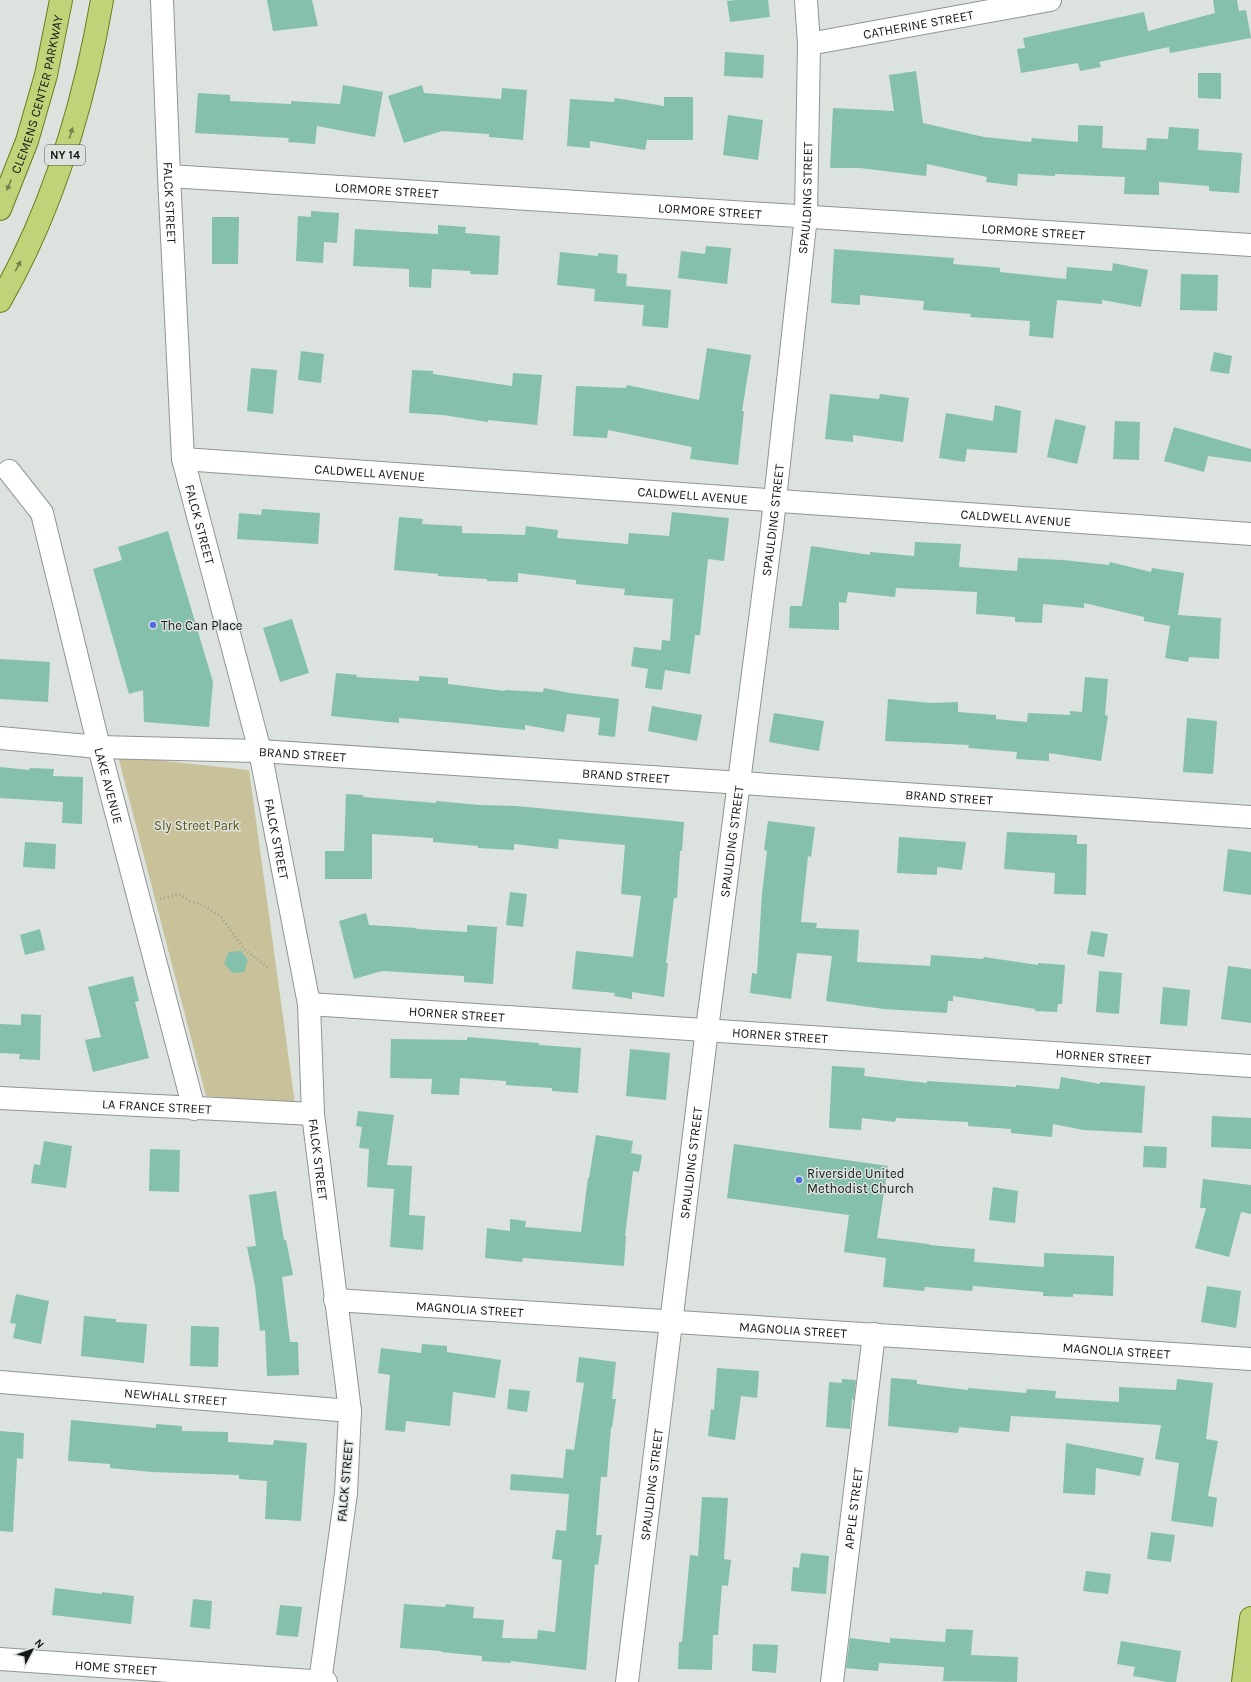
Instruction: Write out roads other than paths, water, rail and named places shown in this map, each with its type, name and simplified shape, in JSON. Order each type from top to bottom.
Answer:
[{"type":"main road","name":"CLEMENS CENTER PARKWAY","points":[[0,209],[27,141],[46,75],[61,0]]},
{"type":"main road","name":"NY 14","points":[[0,301],[26,252],[61,169],[79,104],[97,29],[102,0]]},
{"type":"main road","points":[[1243,1682],[1251,1618]]},
{"type":"street","name":"FALCK STREET","points":[[162,0],[183,459],[260,751],[309,1004],[313,1114],[350,1411],[346,1493],[322,1682]]},
{"type":"street","name":"SPAULDING STREET","points":[[627,1682],[707,1029],[740,784],[775,500],[806,216],[809,44],[806,0]]},
{"type":"street","name":"CATHERINE STREET","points":[[809,44],[1050,0]]},
{"type":"street","name":"LORMORE STREET","points":[[169,176],[1251,245]]},
{"type":"street","name":"CALDWELL AVENUE","points":[[183,459],[1251,534]]},
{"type":"street","name":"LAKE AVENUE","points":[[3,471],[42,512],[99,747],[194,1109]]},
{"type":"street","name":"BRAND STREET","points":[[0,738],[99,747],[260,751],[1251,817]]},
{"type":"street","name":"HORNER STREET","points":[[309,1004],[1251,1066]]},
{"type":"street","name":"LA FRANCE STREET","points":[[0,1098],[313,1114]]},
{"type":"street","name":"MAGNOLIA STREET","points":[[335,1300],[672,1320],[1251,1359]]},
{"type":"street","name":"APPLE STREET","points":[[832,1682],[874,1334]]},
{"type":"street","name":"NEWHALL STREET","points":[[0,1382],[350,1411]]},
{"type":"street","name":"HOME STREET","points":[[0,1659],[322,1682]]},
{"type":"place","name":"The Can Place","points":[[153,625]]},
{"type":"place","name":"Riverside United Methodist Church","points":[[799,1180]]},
{"type":"park label","name":"Sly Street Park","points":[[197,825]]}]
